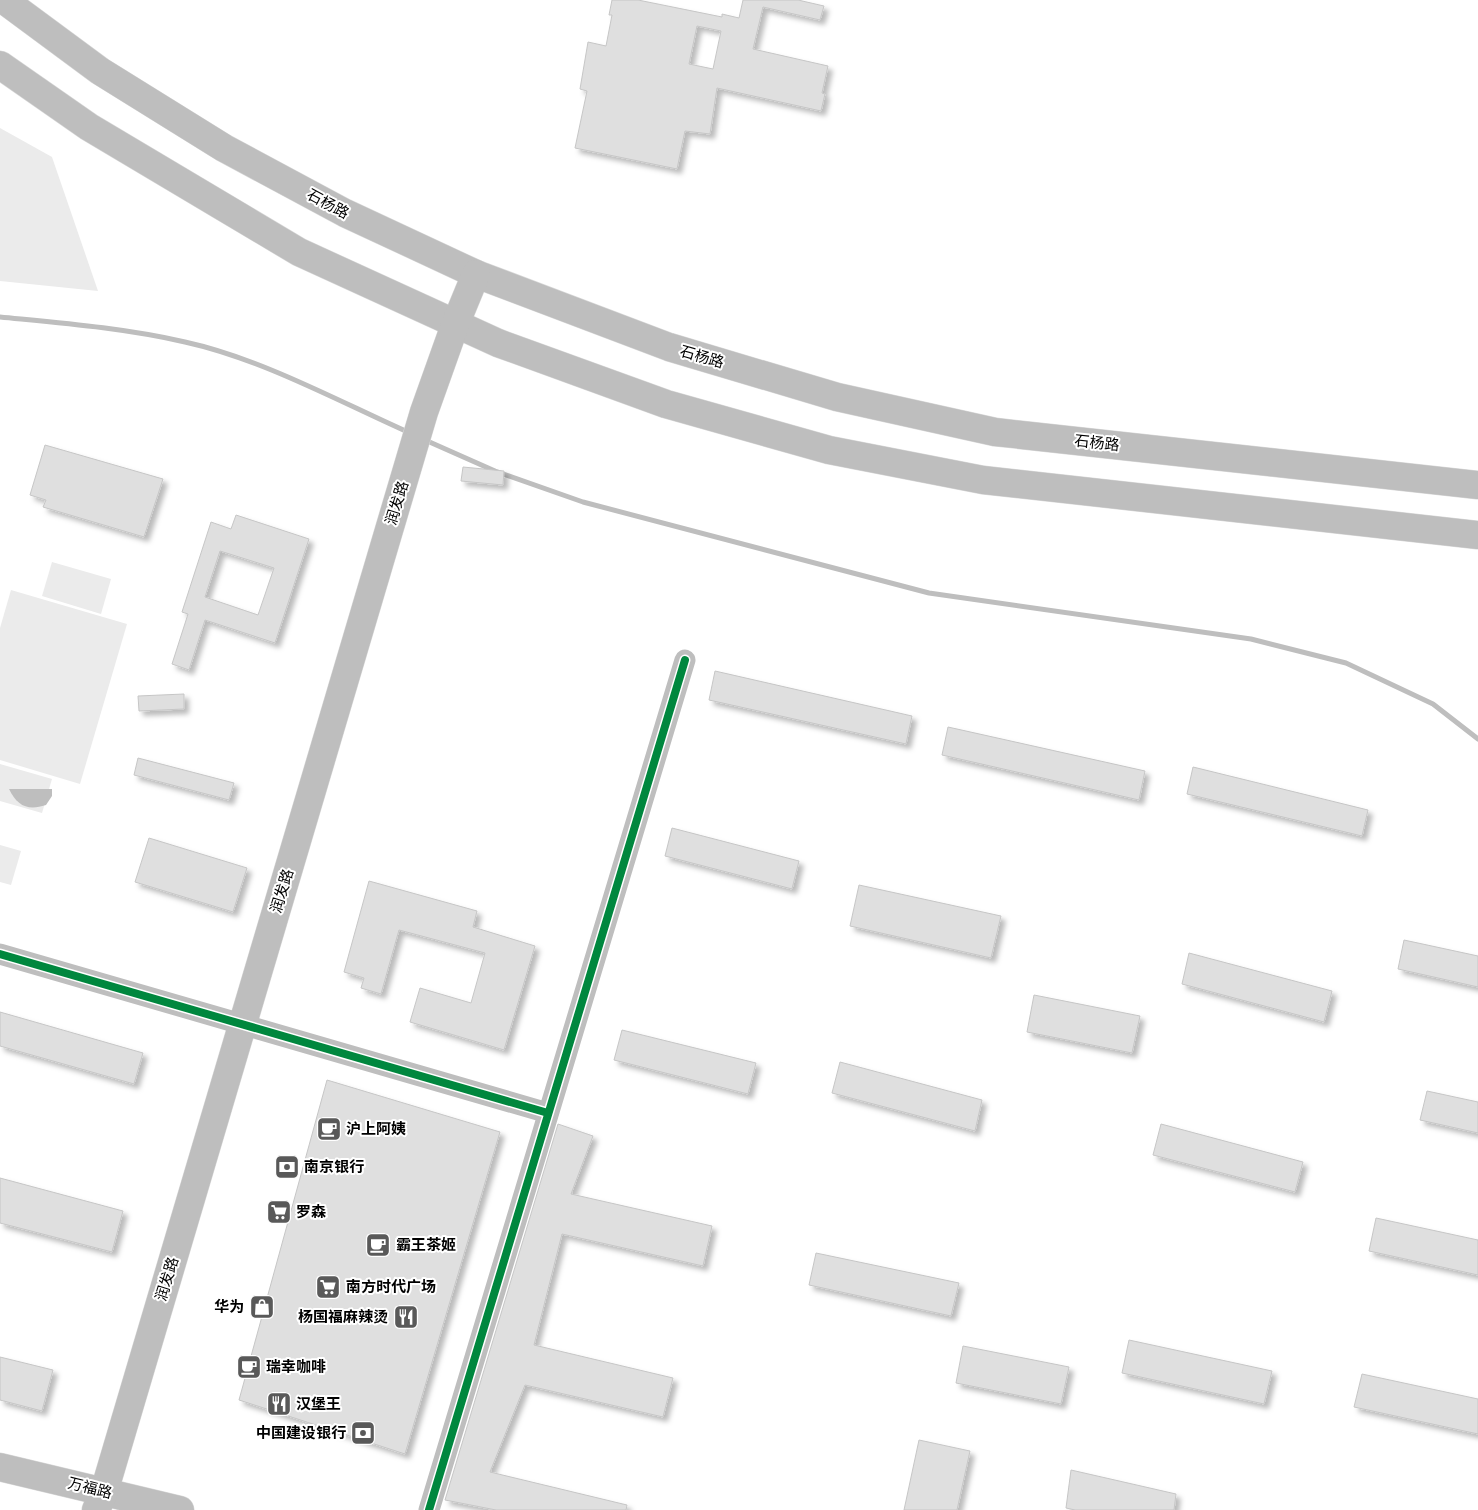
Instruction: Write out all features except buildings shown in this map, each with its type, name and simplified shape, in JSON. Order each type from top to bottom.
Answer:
[{"type":"main road","name":"石杨路","points":[[4,0],[100,71],[224,148],[345,213],[476,274],[669,347],[837,397],[995,432],[1478,486]]},
{"type":"main road","points":[[0,65],[89,127],[299,252],[498,344],[666,404],[829,450],[983,480],[1478,535]]},
{"type":"main road","name":"润发路","points":[[100,1501],[424,412],[455,325],[476,274]]},
{"type":"main road","name":"万福路","points":[[0,1467],[100,1501],[180,1510]]},
{"type":"street","points":[[429,1510],[685,660]]},
{"type":"street","points":[[0,954],[548,1112]]},
{"type":"shaded area","points":[[0,128],[52,157],[98,291],[0,281]]},
{"type":"shaded area","points":[[52,562],[111,579],[101,614],[42,596]]},
{"type":"shaded area","points":[[11,590],[127,624],[80,784],[0,760],[0,628]]},
{"type":"shaded area","points":[[0,764],[52,779],[42,813],[0,801]]},
{"type":"shaded area","points":[[9,789],[52,789],[52,796],[46,805],[28,807],[19,803]]},
{"type":"shaded area","points":[[0,845],[21,851],[11,885],[0,882]]},
{"type":"waterway","points":[[0,317],[92,326],[139,333],[214,349],[271,370],[410,433]]},
{"type":"waterway","points":[[425,440],[495,471],[583,502],[929,593],[1251,639],[1346,663],[1433,704],[1478,739]]},
{"type":"cycle path","points":[[429,1510],[685,660]]},
{"type":"cycle path","points":[[0,954],[548,1113]]},
{"type":"place","name":"沪上阿姨","points":[[329,1129]]},
{"type":"place","name":"南京银行","points":[[287,1167]]},
{"type":"place","name":"罗森","points":[[279,1212]]},
{"type":"place","name":"霸王茶姬","points":[[378,1245]]},
{"type":"place","name":"南方时代广场","points":[[328,1287]]},
{"type":"place","name":"华为","points":[[262,1307]]},
{"type":"place","name":"杨国福麻辣烫","points":[[406,1317]]},
{"type":"place","name":"瑞幸咖啡","points":[[249,1367]]},
{"type":"place","name":"汉堡王","points":[[279,1404]]},
{"type":"place","name":"中国建设银行","points":[[363,1433]]}]
